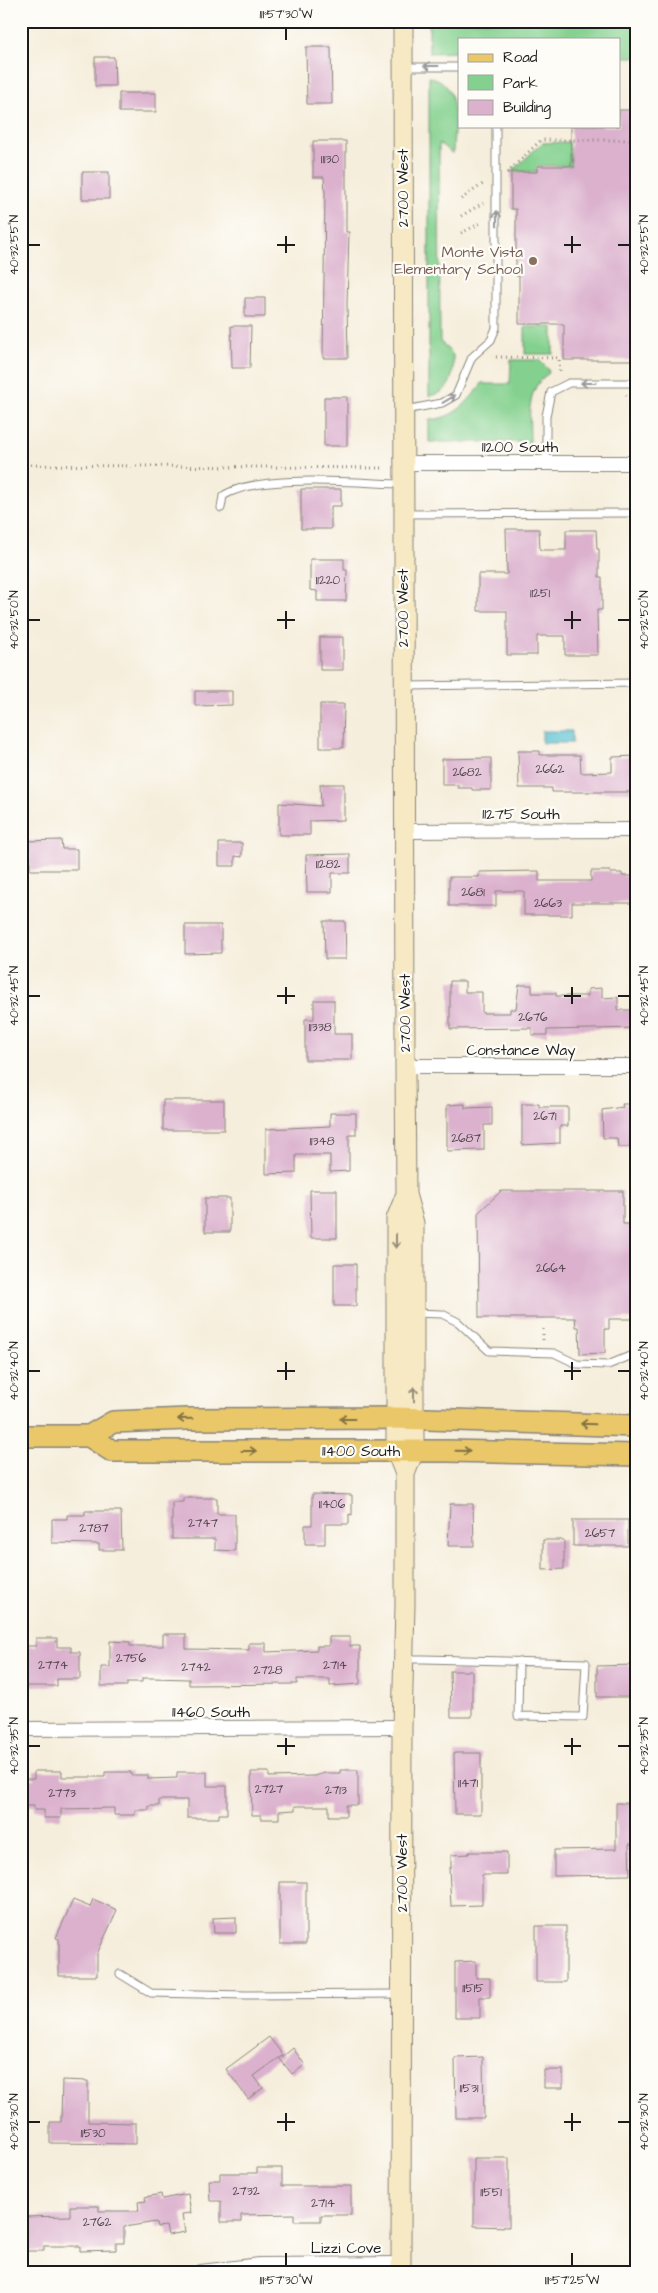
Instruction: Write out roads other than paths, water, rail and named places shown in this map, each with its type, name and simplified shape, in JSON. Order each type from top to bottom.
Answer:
[{"type":"main road","name":"2700 West","points":[[403,21],[402,410],[406,1194],[414,1223],[414,1313],[405,1419]]},
{"type":"main road","name":"2700 West","points":[[401,2268],[402,1727],[405,1605],[405,1419],[396,1219],[406,1194]]},
{"type":"main road","points":[[21,1436],[89,1436],[113,1422],[405,1419],[637,1426]]},
{"type":"main road","name":"11400 South","points":[[89,1436],[112,1451],[405,1451],[637,1455]]},
{"type":"street","name":"11200 South","points":[[403,463],[637,463]]},
{"type":"street","name":"11275 South","points":[[404,831],[637,830]]},
{"type":"street","name":"Constance Way","points":[[405,1066],[637,1066]]},
{"type":"street","name":"11460 South","points":[[21,1729],[402,1727]]},
{"type":"street","name":"Lizzi Cove","points":[[201,2272],[260,2265],[401,2268]]},
{"type":"lane","points":[[403,67],[458,67]]},
{"type":"lane","points":[[402,410],[442,403],[456,395],[472,357],[491,340],[496,328],[496,128]]},
{"type":"lane","points":[[546,463],[546,416],[551,392],[568,383],[637,383]]},
{"type":"lane","points":[[222,508],[222,496],[234,488],[265,482],[403,484]]},
{"type":"lane","points":[[403,514],[637,513]]},
{"type":"lane","points":[[404,686],[637,683]]},
{"type":"lane","points":[[414,1313],[442,1314],[458,1322],[489,1351],[554,1353],[577,1364],[608,1365],[637,1353]]},
{"type":"lane","points":[[403,1659],[519,1661],[586,1663],[583,1717],[518,1716],[519,1661]]},
{"type":"lane","points":[[120,1974],[151,1992],[246,1995],[402,1994]]},
{"type":"water","points":[[542,731],[572,731],[572,743],[542,743]]},
{"type":"place","name":"Monte Vista Elementary School","points":[[533,261]]}]
